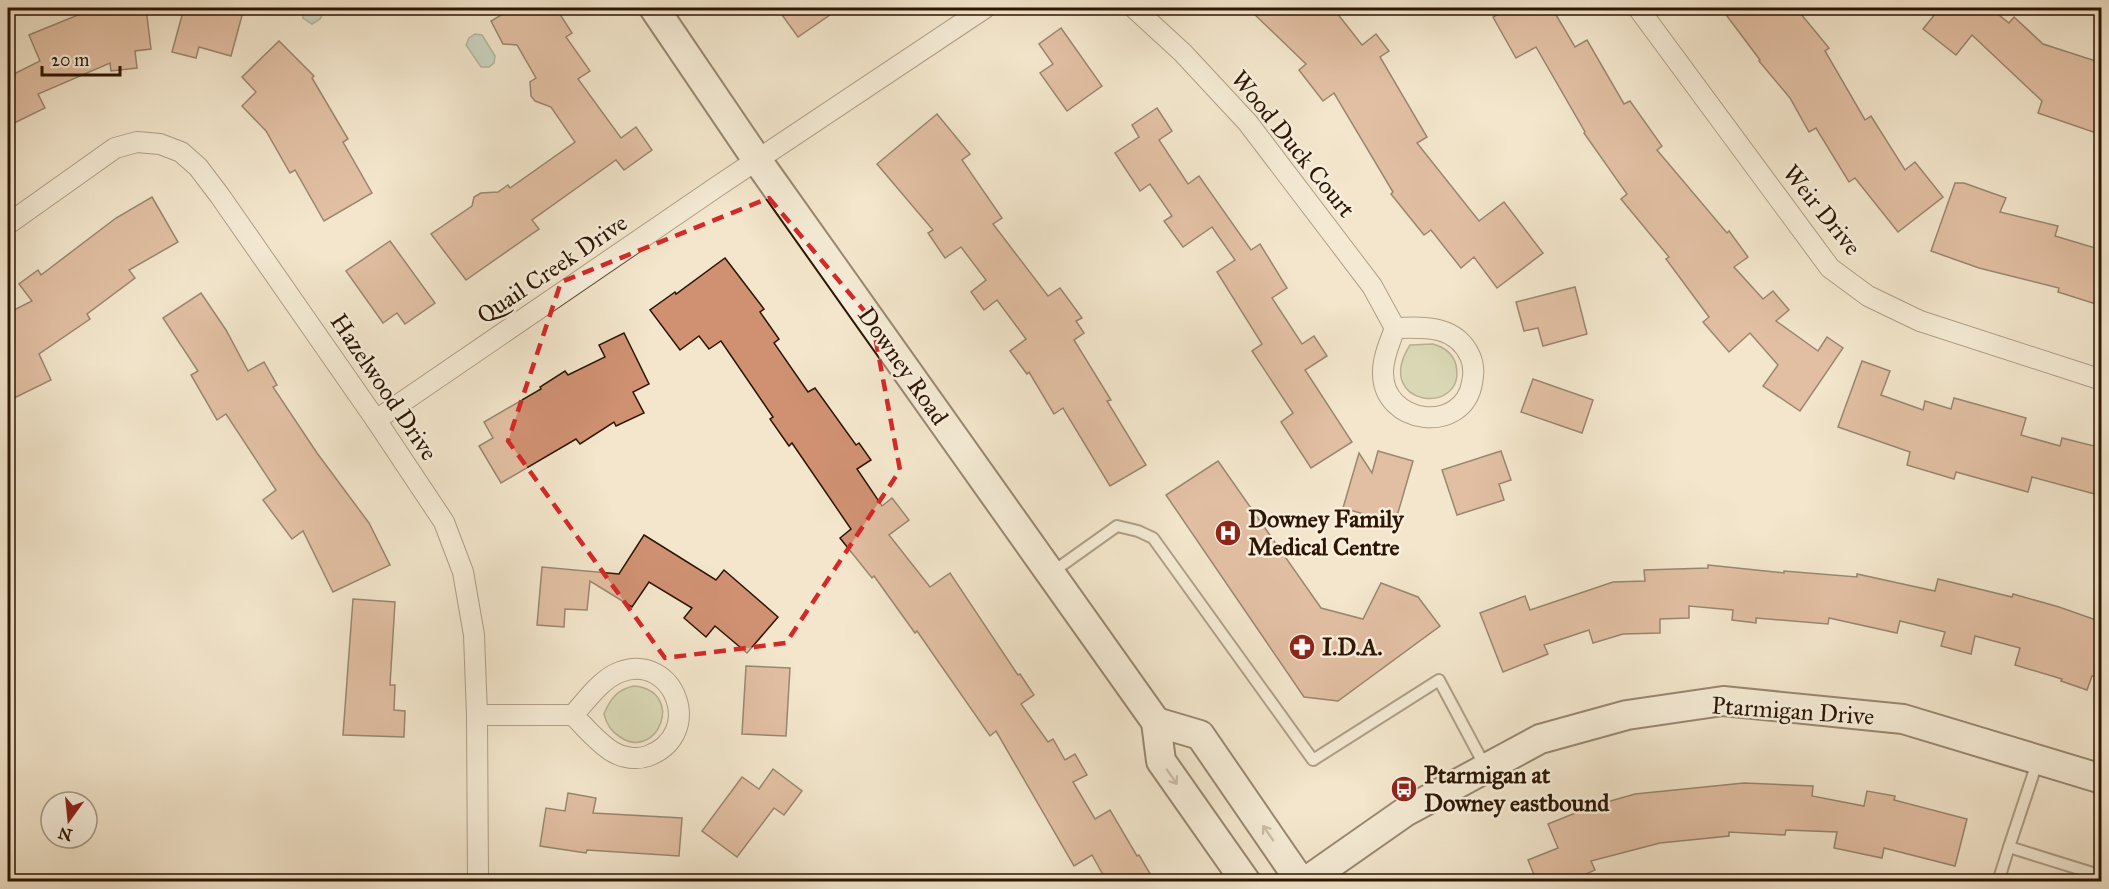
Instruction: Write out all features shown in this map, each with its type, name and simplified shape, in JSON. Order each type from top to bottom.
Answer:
[{"type":"main road","name":"Downey Road","points":[[654,8],[757,160],[1156,722],[1161,761],[1246,882]]},
{"type":"main road","name":"Ptarmigan Drive","points":[[1303,882],[1405,812],[1540,739],[1627,715],[1723,701],[1903,719],[2102,779]]},
{"type":"main road","points":[[1156,722],[1200,735],[1303,882]]},
{"type":"street","name":"Quail Creek Drive","points":[[376,420],[757,160],[985,8]]},
{"type":"street","name":"Wood Duck Court","points":[[1134,8],[1183,53],[1248,123],[1372,286],[1395,328]]},
{"type":"street","name":"Weir Drive","points":[[1638,8],[1830,268],[1868,296],[1920,321],[2102,380]]},
{"type":"street","name":"Hazelwood Drive","points":[[8,224],[115,148],[136,142],[160,144],[181,152],[198,167],[220,196],[444,522],[463,572],[474,635],[478,882]]},
{"type":"street","points":[[1428,327],[1443,330],[1455,336],[1466,347],[1472,360],[1472,388],[1454,411],[1441,417],[1413,416],[1391,399],[1385,387],[1383,373],[1395,328],[1428,327]]},
{"type":"street","points":[[477,715],[573,715],[614,753],[628,758],[644,758],[658,752],[669,742],[677,729],[680,714],[678,700],[661,678],[648,671],[634,669],[620,672],[608,679],[573,715]]},
{"type":"lane","points":[[1051,573],[1117,526],[1138,531],[1153,538],[1313,760],[1439,680],[1486,768]]},
{"type":"lane","points":[[1998,882],[2038,760]]},
{"type":"lane","points":[[2009,847],[2102,876]]},
{"type":"highlighted area","points":[[769,198],[872,320],[900,470],[786,643],[665,658],[508,441],[561,282]]},
{"type":"green space","points":[[1433,344],[1444,349],[1453,358],[1456,365],[1456,382],[1448,393],[1436,398],[1422,398],[1410,392],[1402,382],[1401,366],[1410,345]]},
{"type":"green space","points":[[634,686],[650,691],[659,700],[662,711],[661,723],[655,733],[646,740],[634,742],[614,733],[604,714],[615,696]]},
{"type":"water","points":[[302,8],[341,8],[324,12],[320,19],[312,24],[303,18]]},
{"type":"water","points":[[475,34],[482,35],[495,56],[494,63],[489,67],[481,67],[466,45],[469,38]]},
{"type":"building","points":[[95,8],[146,8],[151,49],[135,51],[137,68],[111,71],[110,63],[38,94],[45,108],[8,126],[8,77],[40,61],[29,35]]},
{"type":"building","points":[[184,8],[244,8],[231,56],[199,47],[196,58],[172,52]]},
{"type":"building","points":[[513,8],[556,8],[572,33],[566,37],[590,71],[578,79],[621,138],[636,127],[652,150],[624,170],[616,160],[532,220],[539,229],[466,280],[431,234],[472,206],[474,197],[481,193],[498,192],[508,185],[510,188],[575,142],[551,107],[535,101],[531,96],[530,82],[536,78],[517,45],[503,44],[491,21]]},
{"type":"building","points":[[777,8],[840,8],[798,37]]},
{"type":"building","points":[[1248,8],[1333,8],[1362,45],[1376,34],[1389,51],[1380,57],[1427,137],[1417,143],[1479,221],[1504,202],[1543,253],[1497,288],[1474,257],[1461,268],[1431,230],[1424,235],[1391,194],[1393,192],[1334,93],[1323,101],[1299,70],[1306,64]]},
{"type":"building","points":[[1510,8],[1552,8],[1575,47],[1587,40],[1624,104],[1630,101],[1662,146],[1657,150],[1727,233],[1729,231],[1748,257],[1734,267],[1763,299],[1773,291],[1789,310],[1776,321],[1818,351],[1827,337],[1843,348],[1800,411],[1763,386],[1778,365],[1750,333],[1729,352],[1703,322],[1709,317],[1666,259],[1669,257],[1621,199],[1627,194],[1584,133],[1536,47],[1516,58],[1493,17]]},
{"type":"building","points":[[1721,8],[1796,8],[1829,48],[1825,51],[1865,120],[1871,116],[1905,170],[1915,162],[1943,197],[1898,232],[1855,178],[1849,182],[1816,128],[1809,132],[1790,98],[1759,61]]},
{"type":"building","points":[[1940,8],[1990,8],[2009,23],[2014,17],[2043,44],[2102,63],[2102,135],[2038,113],[2042,101],[1972,35],[1956,55],[1923,29]]},
{"type":"building","points":[[1061,28],[1102,86],[1067,111],[1040,73],[1053,64],[1039,44]]},
{"type":"building","points":[[279,41],[314,76],[312,78],[348,139],[343,142],[372,193],[324,221],[295,170],[290,173],[266,131],[242,106],[256,92],[242,77]]},
{"type":"building","points":[[1157,108],[1172,131],[1159,140],[1188,184],[1199,176],[1251,250],[1260,244],[1287,288],[1272,298],[1302,344],[1314,336],[1327,356],[1305,370],[1352,442],[1311,468],[1281,422],[1293,413],[1252,351],[1262,344],[1217,272],[1235,260],[1212,227],[1183,247],[1164,221],[1172,216],[1150,184],[1140,191],[1115,153],[1139,137],[1132,125]]},
{"type":"building","points":[[937,114],[970,154],[962,160],[1002,218],[993,224],[1048,296],[1060,288],[1082,318],[1076,321],[1084,333],[1074,340],[1111,400],[1107,401],[1146,465],[1110,486],[1063,408],[1054,414],[1029,372],[1027,374],[1010,351],[1026,339],[997,300],[984,310],[971,292],[986,280],[961,247],[945,258],[928,233],[933,230],[877,164]]},
{"type":"building","points":[[1955,183],[1964,183],[2006,198],[2000,212],[2058,226],[2055,236],[2102,250],[2102,306],[2058,292],[2059,288],[1979,268],[1931,251]]},
{"type":"building","points":[[152,197],[178,242],[129,270],[135,278],[87,314],[90,319],[39,354],[51,380],[8,401],[8,313],[32,301],[19,284],[38,270],[41,275],[116,218]]},
{"type":"building","points":[[390,241],[435,303],[405,324],[397,313],[383,323],[346,271]]},
{"type":"building","points":[[725,258],[764,309],[760,312],[779,339],[774,343],[808,392],[815,388],[856,445],[859,443],[871,460],[857,469],[882,506],[892,498],[909,520],[889,535],[930,587],[950,573],[1018,675],[1020,674],[1034,695],[1021,704],[1048,742],[1053,739],[1065,760],[1075,754],[1087,775],[1073,782],[1095,819],[1110,810],[1155,882],[1107,882],[1092,855],[1074,866],[996,731],[990,736],[917,631],[915,633],[874,576],[872,578],[840,538],[851,529],[792,443],[789,446],[770,419],[773,417],[721,341],[709,349],[699,336],[680,350],[650,310]]},
{"type":"building","points":[[1575,287],[1587,334],[1543,346],[1538,328],[1524,331],[1516,302]]},
{"type":"building","points":[[201,293],[226,330],[248,371],[264,362],[277,385],[273,387],[317,453],[369,523],[390,565],[333,592],[303,531],[292,539],[263,500],[276,490],[226,414],[217,420],[191,375],[198,371],[163,318]]},
{"type":"building","points":[[624,333],[649,384],[633,392],[644,413],[616,426],[614,422],[580,444],[576,439],[501,483],[479,446],[493,438],[484,422],[541,389],[540,387],[565,371],[568,375],[605,357],[599,345]]},
{"type":"building","points":[[1862,361],[1890,371],[1881,395],[1923,410],[1925,401],[1951,409],[1954,398],[2026,418],[2021,435],[2060,446],[2062,438],[2102,448],[2102,496],[2032,477],[2028,492],[1956,472],[1954,479],[1907,465],[1910,452],[1838,427]]},
{"type":"building","points":[[1533,379],[1593,400],[1582,433],[1521,412]]},
{"type":"building","points":[[1378,451],[1413,461],[1395,523],[1343,508],[1359,453],[1372,473]]},
{"type":"building","points":[[1501,451],[1511,480],[1499,484],[1504,500],[1457,515],[1442,470]]},
{"type":"building","points":[[1218,461],[1321,608],[1363,619],[1381,583],[1418,597],[1440,626],[1338,701],[1304,697],[1166,495]]},
{"type":"building","points":[[644,535],[716,580],[724,570],[778,617],[747,653],[715,626],[706,637],[684,618],[692,608],[649,582],[632,607],[590,581],[587,610],[565,609],[564,627],[537,625],[542,567],[619,574]]},
{"type":"building","points":[[1708,565],[1784,573],[1784,571],[1857,577],[1857,574],[1935,591],[1938,579],[2012,597],[2013,594],[2059,607],[2102,622],[2102,679],[2092,676],[2087,690],[2061,681],[2062,679],[2015,665],[2020,648],[1975,636],[1971,654],[1941,646],[1945,632],[1900,621],[1897,633],[1829,618],[1828,624],[1756,618],[1756,623],[1732,620],[1733,610],[1689,606],[1689,618],[1660,619],[1660,633],[1623,634],[1593,643],[1589,630],[1544,645],[1548,654],[1503,672],[1480,613],[1525,596],[1530,610],[1613,582],[1645,581],[1644,570],[1708,568]]},
{"type":"building","points":[[353,599],[395,602],[390,685],[395,685],[394,710],[405,711],[404,737],[343,735]]},
{"type":"building","points":[[746,666],[790,668],[786,736],[742,734]]},
{"type":"building","points":[[773,769],[802,791],[784,815],[774,808],[737,857],[702,831],[742,777],[759,789]]},
{"type":"building","points":[[1744,783],[1813,786],[1812,796],[1864,806],[1867,791],[1895,796],[1894,800],[1967,819],[1955,866],[1884,848],[1882,858],[1834,848],[1837,832],[1786,830],[1785,835],[1729,832],[1729,836],[1660,843],[1591,861],[1595,870],[1569,882],[1537,882],[1528,860],[1558,848],[1548,824],[1593,806],[1635,794]]},
{"type":"building","points":[[568,793],[596,798],[593,813],[682,818],[679,856],[587,850],[586,853],[540,846],[546,808],[565,811]]},
{"type":"place","name":"Downey Family Medical Centre","points":[[1228,533]]},
{"type":"place","name":"I.D.A.","points":[[1302,647]]},
{"type":"place","name":"Ptarmigan at Downey eastbound","points":[[1404,789]]}]
